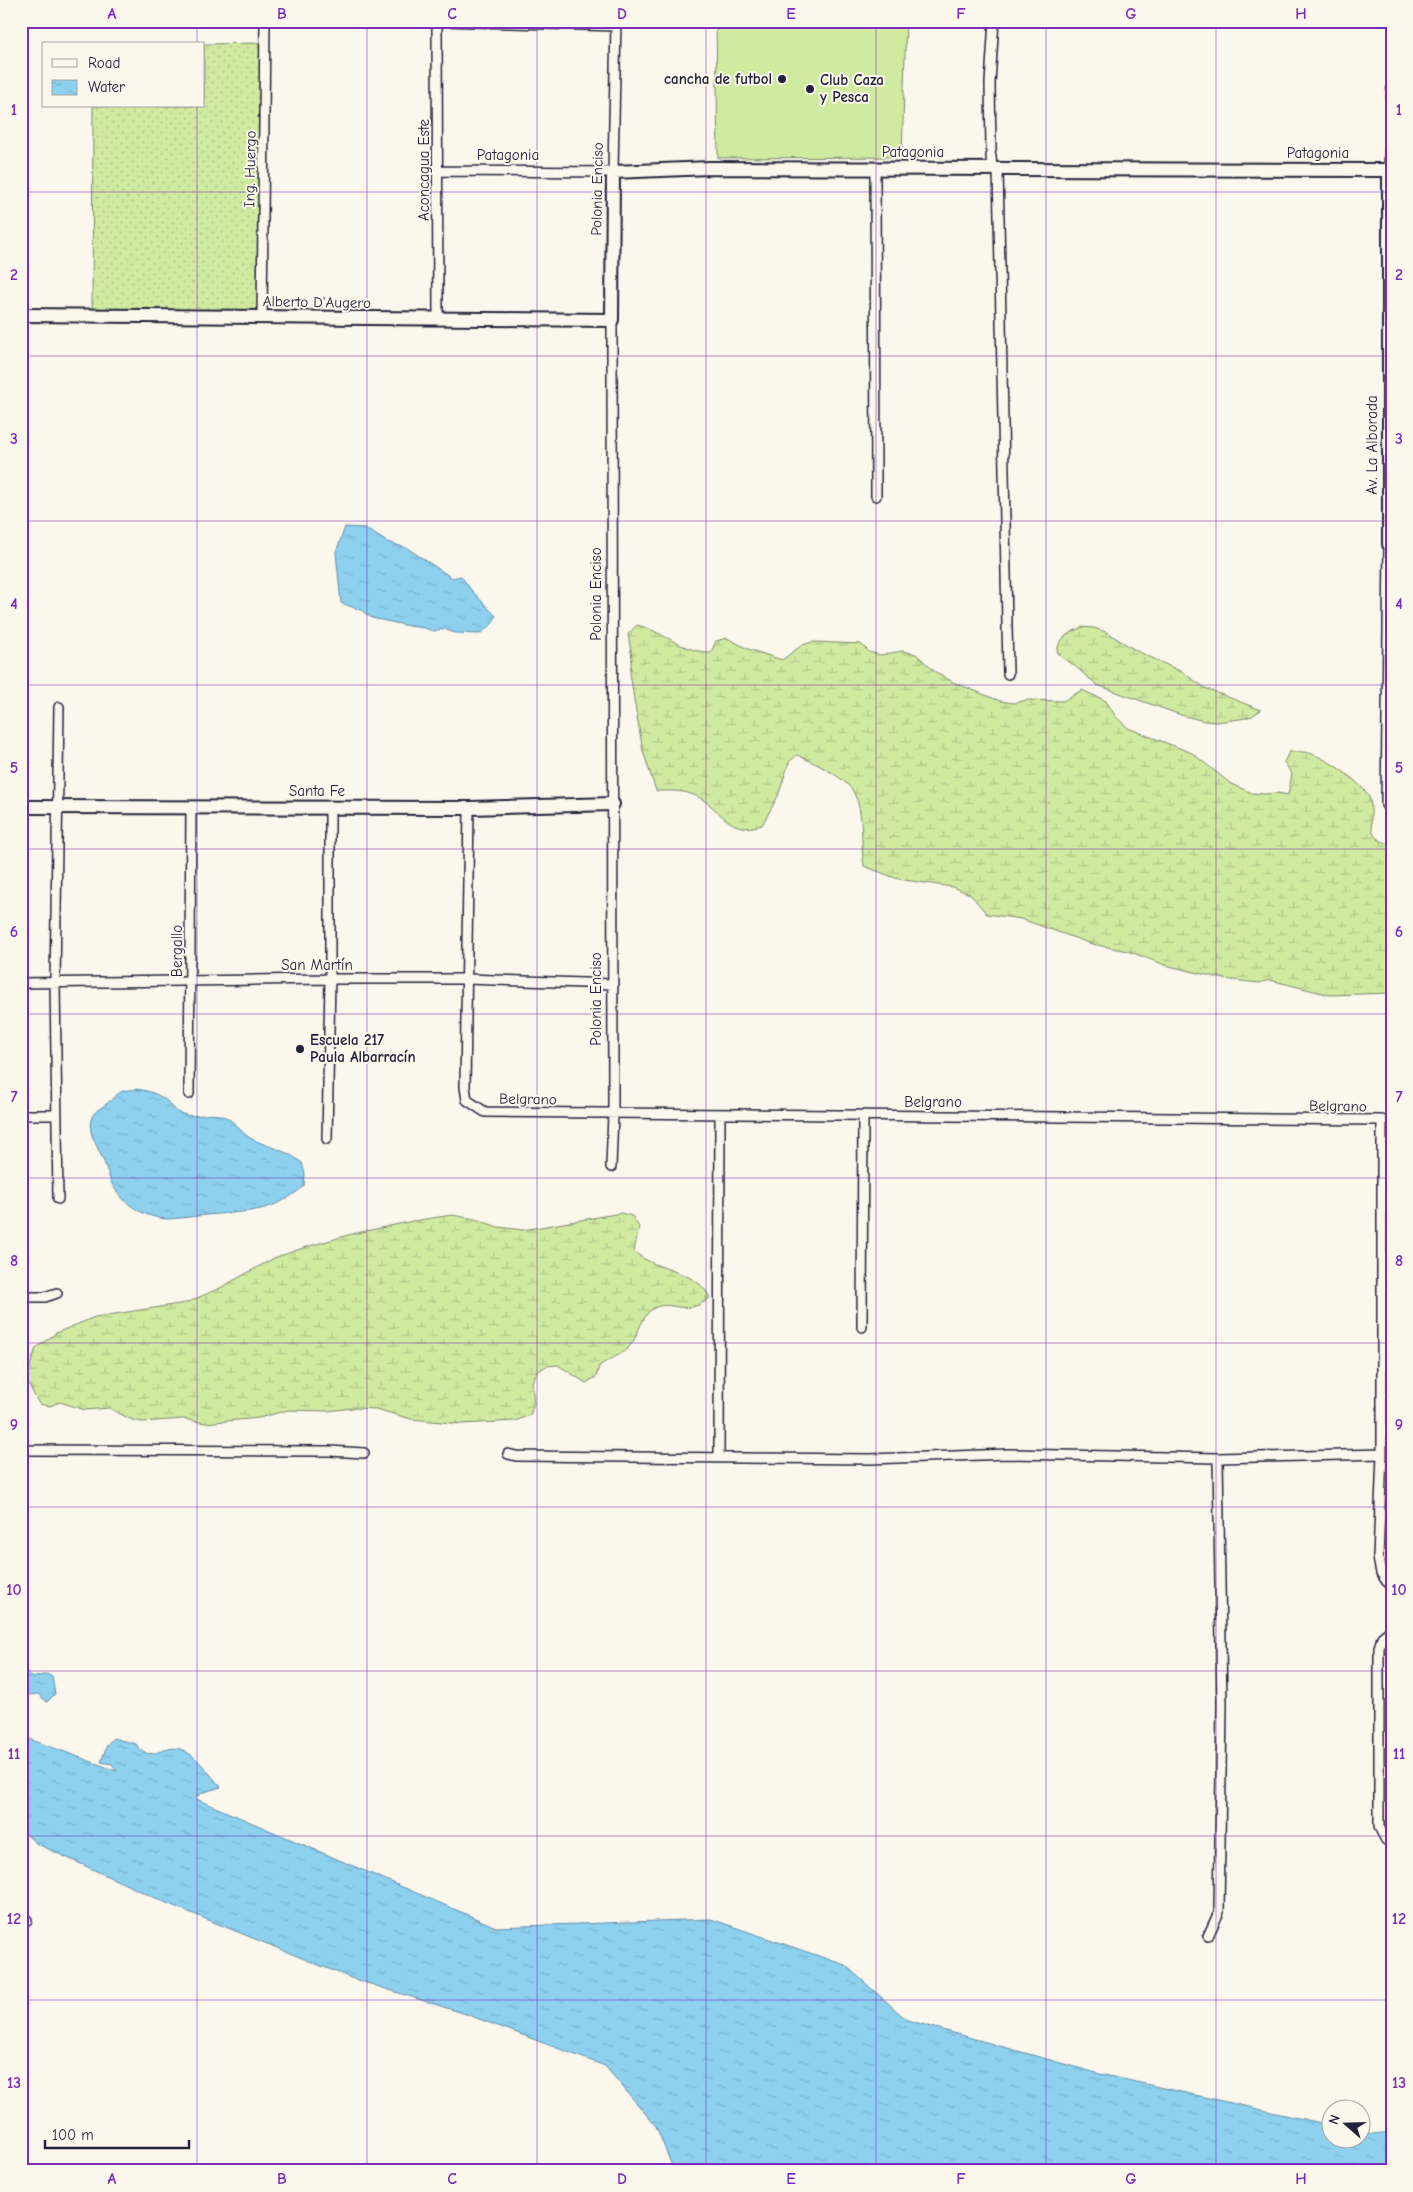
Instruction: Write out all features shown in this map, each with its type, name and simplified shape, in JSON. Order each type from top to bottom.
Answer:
[{"type":"main road","name":"Patagonia","points":[[613,172],[710,168],[875,168],[993,161],[1389,170]]},
{"type":"main road","name":"Av. La Alborada","points":[[1389,170],[1390,545]]},
{"type":"main road","name":"Polonia Enciso","points":[[612,320],[613,172]]},
{"type":"main road","name":"Alberto D'Augero","points":[[21,315],[612,320]]},
{"type":"main road","name":"Santa Fe","points":[[21,807],[191,808],[330,806],[469,808],[613,804]]},
{"type":"street","name":"Ing. Huergo","points":[[262,317],[265,21]]},
{"type":"street","name":"Aconcagua Este","points":[[437,21],[438,319]]},
{"type":"street","points":[[442,21],[616,24]]},
{"type":"street","points":[[994,21],[990,83],[1008,674]]},
{"type":"street","name":"Polonia Enciso","points":[[613,172],[616,24]]},
{"type":"street","name":"Av. La Alborada","points":[[1389,170],[1392,85]]},
{"type":"street","points":[[875,168],[876,496]]},
{"type":"street","name":"Patagonia","points":[[438,171],[613,172]]},
{"type":"street","name":"Polonia Enciso","points":[[611,1167],[613,1114],[612,320]]},
{"type":"street","name":"Av. La Alborada","points":[[1386,805],[1389,711],[1390,545]]},
{"type":"street","points":[[58,1199],[55,983],[59,707]]},
{"type":"street","points":[[327,1139],[330,979],[330,806]]},
{"type":"street","name":"Bergallo","points":[[189,1094],[191,808]]},
{"type":"street","points":[[467,979],[469,808]]},
{"type":"street","name":"San Martín","points":[[21,983],[467,979],[612,984]]},
{"type":"street","name":"Belgrano","points":[[467,979],[465,1087],[467,1100],[485,1112],[720,1115],[1078,1115],[1382,1120],[1382,1454]]},
{"type":"street","points":[[21,1115],[56,1115]]},
{"type":"street","points":[[719,1458],[720,1115]]},
{"type":"street","points":[[862,1327],[863,1115]]},
{"type":"street","points":[[21,1297],[45,1297],[58,1293]]},
{"type":"street","points":[[21,1450],[320,1451],[364,1453]]},
{"type":"street","points":[[508,1454],[870,1459],[1008,1454],[1218,1458],[1382,1454],[1378,1558],[1381,1573],[1392,1589]]},
{"type":"street","points":[[1208,1936],[1218,1912],[1219,1902],[1222,1705],[1218,1458]]},
{"type":"street","points":[[1392,1630],[1382,1637],[1378,1648],[1379,1828],[1386,1840],[1392,1844]]},
{"type":"green space","name":"Club Caza y Pesca","points":[[716,21],[906,21],[902,157],[718,158]]},
{"type":"green space","points":[[265,43],[262,317],[92,316],[93,108],[205,108],[205,44]]},
{"type":"green space","points":[[637,625],[691,649],[711,652],[716,641],[727,638],[748,649],[782,660],[802,645],[813,642],[861,644],[869,652],[880,655],[902,651],[916,654],[934,671],[953,682],[1000,701],[1014,703],[1027,700],[1063,701],[1082,690],[1106,701],[1116,717],[1128,728],[1192,753],[1231,784],[1252,793],[1288,795],[1292,774],[1284,762],[1289,752],[1307,752],[1319,757],[1343,771],[1368,795],[1374,835],[1392,846],[1392,993],[1330,995],[1270,980],[1259,983],[1224,979],[1165,965],[1128,951],[1092,944],[1021,919],[987,914],[970,894],[952,887],[898,879],[864,866],[860,810],[854,793],[837,776],[797,755],[789,762],[778,796],[762,825],[739,826],[731,823],[701,798],[678,791],[656,791],[643,751],[630,673],[632,658],[628,634]]},
{"type":"green space","points":[[1082,627],[1106,632],[1137,651],[1182,672],[1205,688],[1261,710],[1252,716],[1240,719],[1216,722],[1204,721],[1181,715],[1097,685],[1061,657],[1057,651],[1063,638]]},
{"type":"green space","points":[[621,1213],[632,1216],[639,1227],[634,1251],[653,1263],[696,1281],[710,1298],[693,1307],[686,1308],[667,1305],[654,1308],[646,1316],[629,1347],[599,1366],[596,1377],[586,1383],[558,1365],[546,1366],[537,1372],[532,1382],[534,1404],[530,1415],[515,1421],[462,1424],[411,1419],[376,1409],[353,1408],[327,1411],[288,1410],[259,1418],[205,1423],[183,1419],[143,1422],[132,1420],[109,1408],[85,1410],[60,1402],[50,1406],[39,1404],[28,1383],[28,1372],[36,1348],[56,1333],[95,1317],[186,1303],[220,1288],[274,1258],[306,1247],[352,1234],[452,1215],[475,1219],[498,1227],[523,1230]]},
{"type":"water","points":[[345,527],[365,528],[387,542],[407,548],[452,578],[461,576],[471,590],[496,616],[492,624],[480,634],[455,633],[444,629],[433,631],[372,618],[361,610],[341,603],[336,552]]},
{"type":"water","points":[[136,1089],[159,1095],[176,1111],[183,1114],[194,1116],[215,1114],[229,1119],[250,1138],[283,1151],[302,1163],[305,1174],[304,1186],[274,1205],[253,1210],[168,1219],[152,1216],[136,1209],[122,1198],[112,1184],[93,1138],[90,1124],[95,1112],[118,1094]]},
{"type":"water","points":[[21,1671],[28,1673],[33,1678],[47,1674],[52,1677],[55,1694],[47,1702],[38,1694],[24,1695],[21,1704]]},
{"type":"water","points":[[21,1736],[117,1771],[112,1764],[101,1762],[107,1745],[113,1738],[136,1744],[147,1753],[178,1748],[191,1755],[200,1763],[221,1787],[204,1792],[194,1798],[496,1927],[711,1919],[845,1965],[907,2020],[1100,2074],[1320,2123],[1320,2150],[1370,2150],[1370,2133],[1392,2132],[1392,2171],[674,2171],[656,2126],[605,2066],[466,2014],[351,1978],[169,1904],[37,1844],[21,1830]]},
{"type":"place","name":"cancha de futbol","points":[[782,79]]},
{"type":"place","name":"Club Caza y Pesca","points":[[810,89]]},
{"type":"place","name":"Escuela 217 Paula Albarracín","points":[[300,1049]]}]
